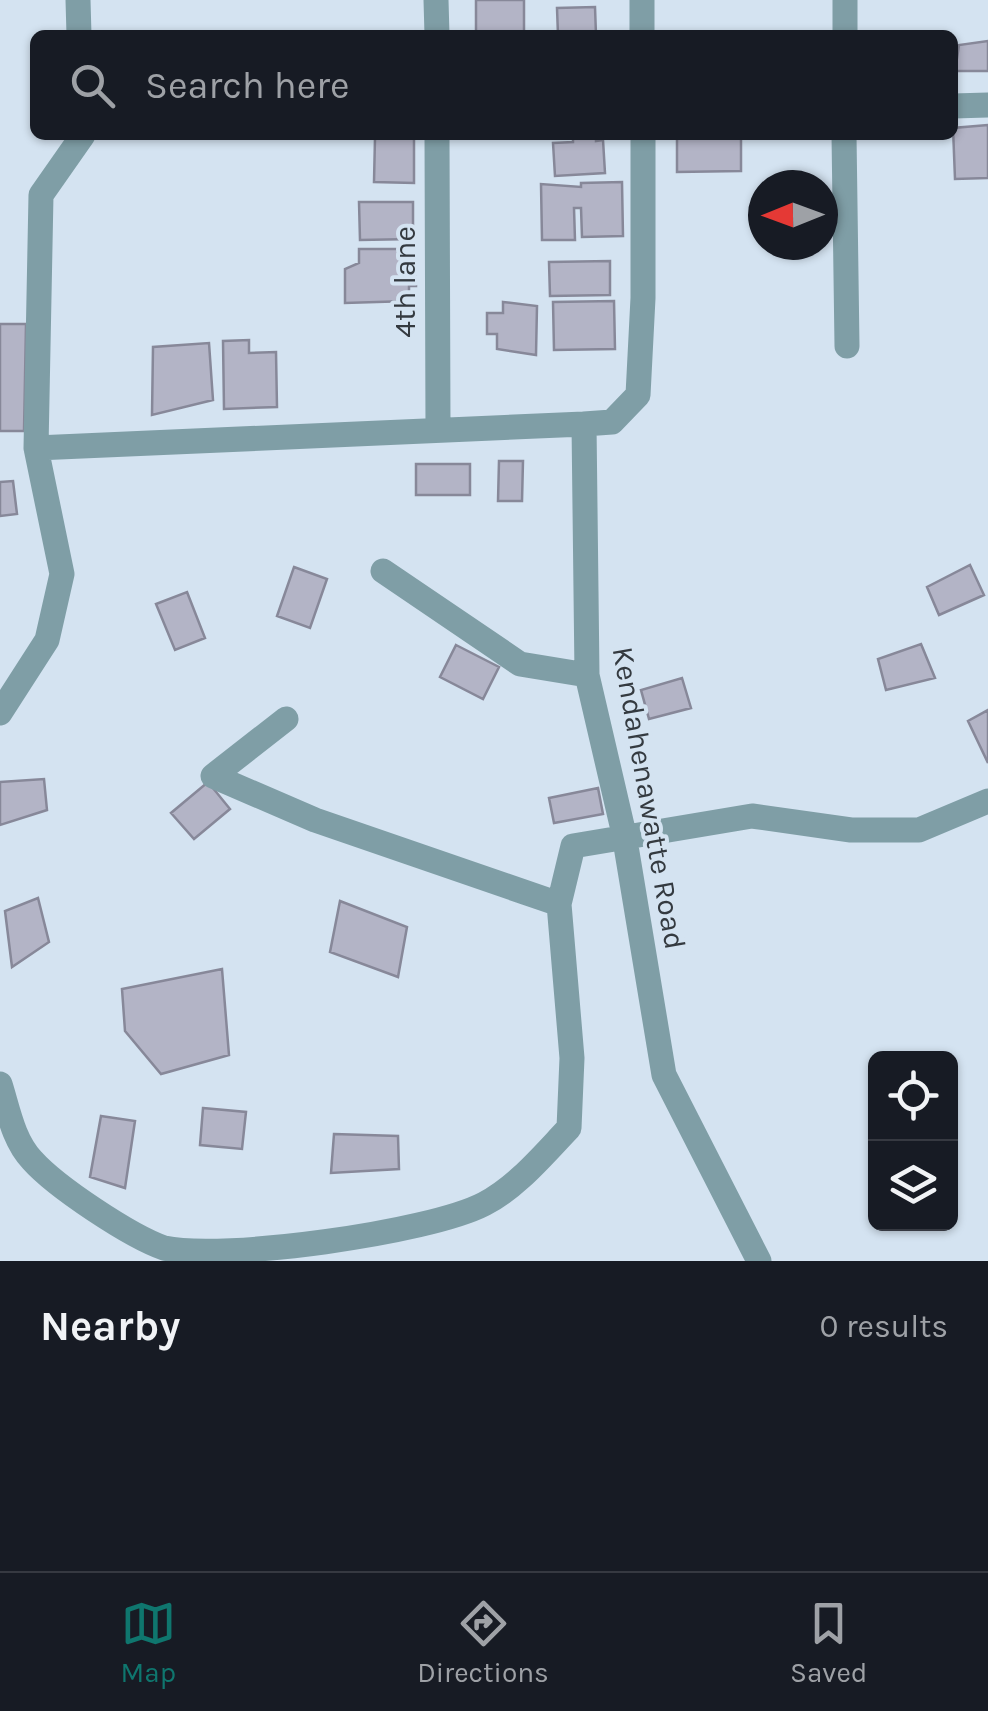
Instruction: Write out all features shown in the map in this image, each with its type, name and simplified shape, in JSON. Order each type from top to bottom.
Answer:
[{"type":"street","points":[[78,0],[79,30]]},
{"type":"street","points":[[436,0],[436,30]]},
{"type":"street","points":[[642,0],[642,30]]},
{"type":"street","points":[[845,0],[845,30]]},
{"type":"street","points":[[958,106],[988,105]]},
{"type":"street","points":[[0,713],[47,640],[62,574],[36,448],[41,194],[79,140]]},
{"type":"street","name":"4th lane","points":[[437,140],[438,429]]},
{"type":"street","points":[[36,448],[612,422],[638,395],[644,298],[642,140]]},
{"type":"street","points":[[844,140],[848,346]]},
{"type":"street","name":"Kendahenawatte Road","points":[[584,424],[587,674],[624,834],[664,1076],[760,1261]]},
{"type":"street","points":[[383,571],[520,664],[587,674]]},
{"type":"street","points":[[286,719],[213,776],[315,820],[559,904]]},
{"type":"street","points":[[0,1084],[14,1130],[30,1159],[160,1255],[224,1254],[323,1244],[448,1221],[489,1201],[528,1170],[569,1128],[572,1058],[559,904],[573,846],[624,834],[752,816],[852,830],[919,830],[988,800]]},
{"type":"building","points":[[476,0],[524,0],[524,30],[476,30]]},
{"type":"building","points":[[595,7],[596,30],[558,30],[557,8]]},
{"type":"building","points":[[988,41],[988,71],[958,71],[959,45]]},
{"type":"building","points":[[988,125],[988,178],[955,179],[953,140],[958,140],[958,128]]},
{"type":"building","points":[[375,140],[414,140],[414,183],[374,182]]},
{"type":"building","points":[[603,140],[605,173],[555,176],[553,143]]},
{"type":"building","points":[[677,140],[741,140],[741,171],[677,172]]},
{"type":"building","points":[[622,182],[623,236],[582,237],[581,208],[574,208],[575,240],[542,240],[541,184],[581,187],[581,183]]},
{"type":"building","points":[[359,202],[413,202],[413,239],[360,240]]},
{"type":"building","points":[[359,249],[403,249],[404,258],[415,258],[416,286],[409,286],[409,301],[345,303],[345,269],[359,263]]},
{"type":"building","points":[[610,261],[610,295],[550,296],[549,262]]},
{"type":"building","points":[[614,301],[615,349],[554,350],[553,302]]},
{"type":"building","points":[[503,302],[537,306],[536,355],[497,349],[497,334],[487,334],[487,313],[503,313]]},
{"type":"building","points":[[0,324],[26,324],[24,431],[0,431]]},
{"type":"building","points":[[249,340],[249,353],[276,352],[277,407],[224,409],[223,341]]},
{"type":"building","points":[[209,343],[213,400],[152,415],[153,347]]},
{"type":"building","points":[[499,461],[523,461],[522,501],[498,501]]},
{"type":"building","points":[[416,464],[470,464],[470,495],[416,495]]},
{"type":"building","points":[[13,481],[17,514],[0,516],[0,482]]},
{"type":"building","points":[[970,565],[984,595],[939,615],[927,587]]},
{"type":"building","points":[[294,567],[327,579],[310,628],[277,616]]},
{"type":"building","points":[[187,592],[205,638],[175,650],[156,604]]},
{"type":"building","points":[[921,644],[935,678],[886,690],[878,659]]},
{"type":"building","points":[[456,645],[499,667],[483,699],[440,677]]},
{"type":"building","points":[[682,678],[691,708],[649,719],[641,690]]},
{"type":"building","points":[[988,710],[988,763],[968,721]]},
{"type":"building","points":[[44,779],[47,810],[0,825],[0,782]]},
{"type":"building","points":[[208,782],[230,809],[194,839],[171,813]]},
{"type":"building","points":[[598,788],[603,814],[554,823],[549,798]]},
{"type":"building","points":[[38,898],[49,942],[12,967],[5,911]]},
{"type":"building","points":[[340,901],[407,927],[398,977],[330,952]]},
{"type":"building","points":[[222,969],[229,1055],[161,1074],[125,1031],[122,989]]},
{"type":"building","points":[[203,1108],[246,1112],[242,1149],[200,1145]]},
{"type":"building","points":[[101,1116],[135,1121],[125,1188],[90,1177]]},
{"type":"building","points":[[334,1134],[398,1136],[399,1169],[331,1173]]}]
